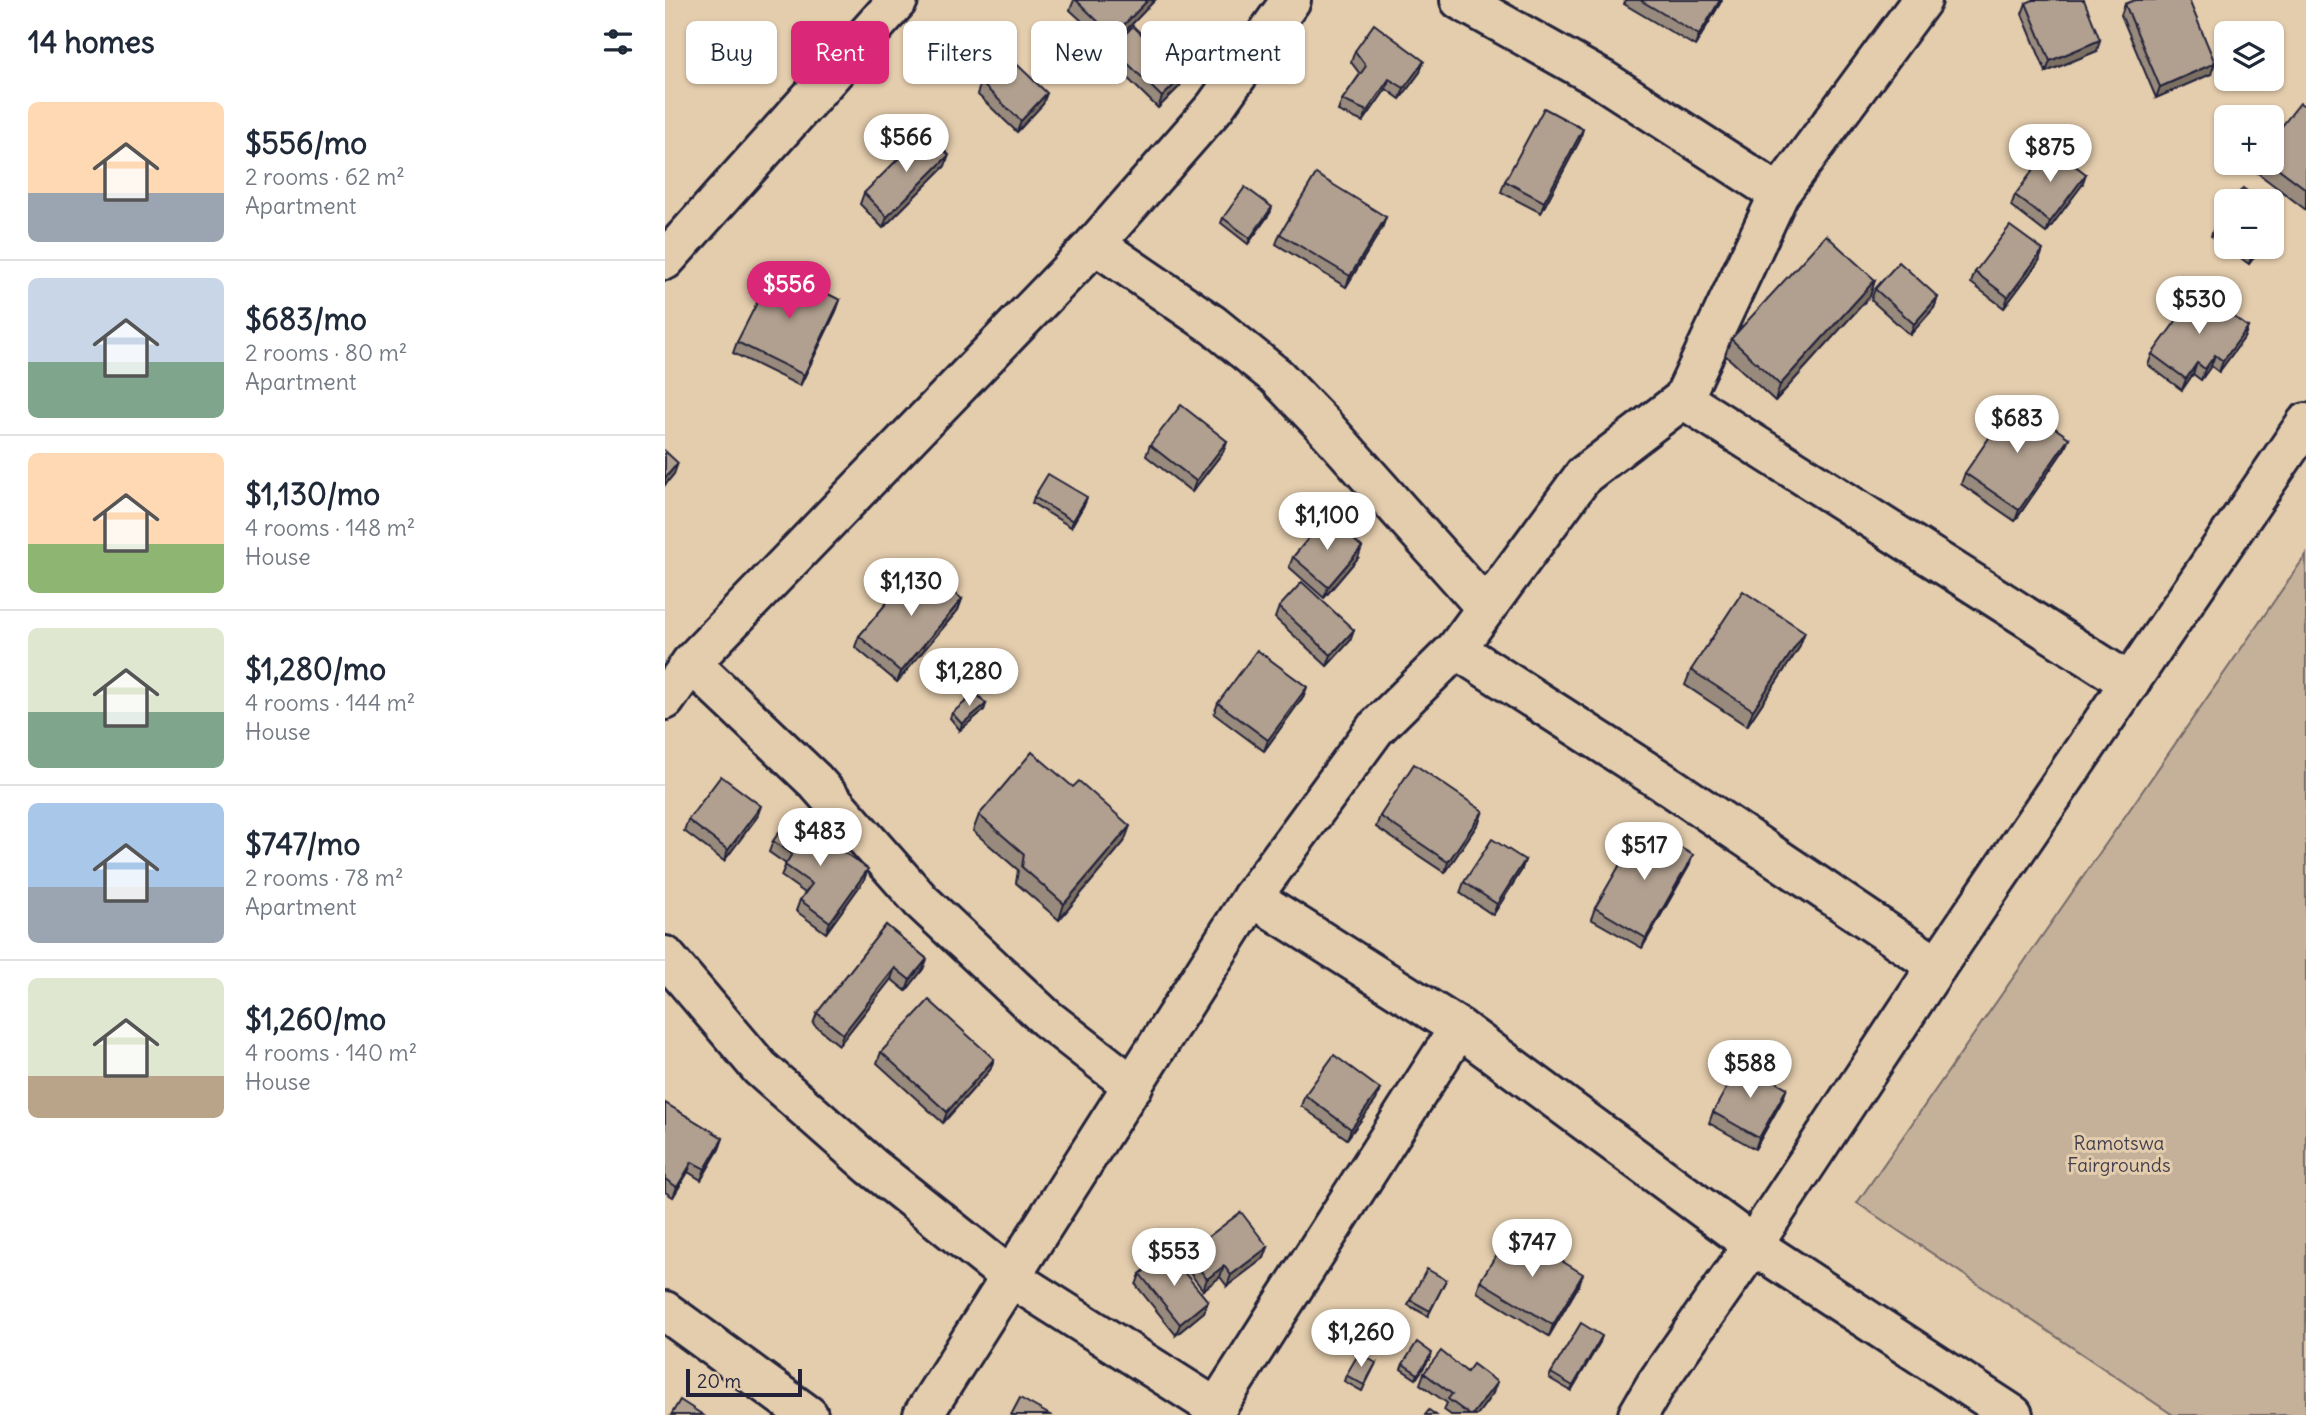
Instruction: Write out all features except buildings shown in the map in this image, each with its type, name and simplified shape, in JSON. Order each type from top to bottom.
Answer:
[{"type":"street","points":[[665,260],[898,0]]},
{"type":"street","points":[[665,700],[691,663],[1094,244],[1215,107],[1291,0]]},
{"type":"street","points":[[1460,0],[1603,80],[1779,194]]},
{"type":"street","points":[[923,1415],[1252,897],[1375,729],[1457,649],[1584,475],[1683,399],[1779,194],[1922,0]]},
{"type":"street","points":[[1094,244],[1213,325],[1276,376],[1325,427],[1486,608]]},
{"type":"street","points":[[1683,399],[2130,683]]},
{"type":"street","points":[[1638,1415],[1656,1384],[1753,1245],[1937,966],[2306,423]]},
{"type":"street","points":[[1457,649],[1671,787],[1937,966]]},
{"type":"street","points":[[691,663],[815,781],[921,901],[1046,1018],[1133,1086]]},
{"type":"street","points":[[1252,897],[1459,1028],[1753,1245],[2013,1415]]},
{"type":"street","points":[[665,956],[759,1068],[871,1166],[1010,1277],[1214,1412],[1459,1028]]},
{"type":"street","points":[[665,1311],[808,1415]]},
{"type":"green space","name":"Ramotswa Fairgrounds","points":[[2306,555],[2306,1415],[2173,1415],[1857,1203]]}]
